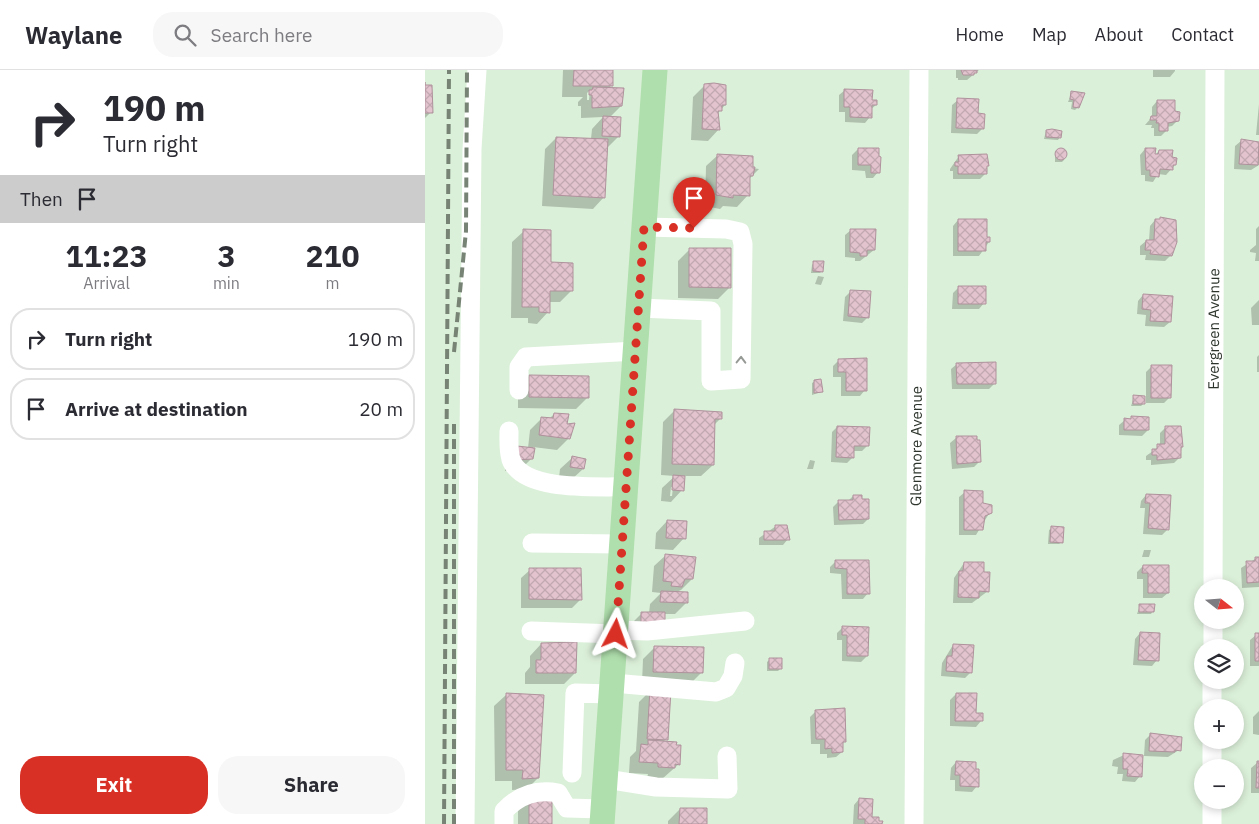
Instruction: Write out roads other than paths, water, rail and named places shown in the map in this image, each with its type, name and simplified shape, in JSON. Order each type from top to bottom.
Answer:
[{"type":"main road","points":[[603,817],[655,70]]},
{"type":"street","points":[[465,824],[473,149],[477,70]]},
{"type":"street","name":"Glenmore Avenue","points":[[914,824],[919,70]]},
{"type":"street","name":"Evergreen Avenue","points":[[1213,579],[1215,70]]},
{"type":"street","points":[[639,308],[711,311],[711,381],[741,379],[743,244],[740,232],[726,228],[644,227]]},
{"type":"street","points":[[519,390],[519,367],[527,357],[636,351]]},
{"type":"street","points":[[509,431],[511,460],[515,468],[527,476],[544,483],[562,485],[626,487]]},
{"type":"street","points":[[532,543],[622,544]]},
{"type":"street","points":[[531,631],[647,631],[745,621]]},
{"type":"street","points":[[572,773],[575,693],[612,688],[716,692],[726,688],[733,676],[735,663]]},
{"type":"street","points":[[606,780],[655,787],[728,789],[727,756]]},
{"type":"street","points":[[504,824],[504,811],[514,800],[534,792],[558,793],[567,808],[603,817]]},
{"type":"street","points":[[1212,809],[1212,824]]},
{"type":"railway","points":[[444,824],[449,70]]},
{"type":"railway","points":[[454,352],[466,231],[467,70]]},
{"type":"railway","points":[[454,424],[454,824]]}]
